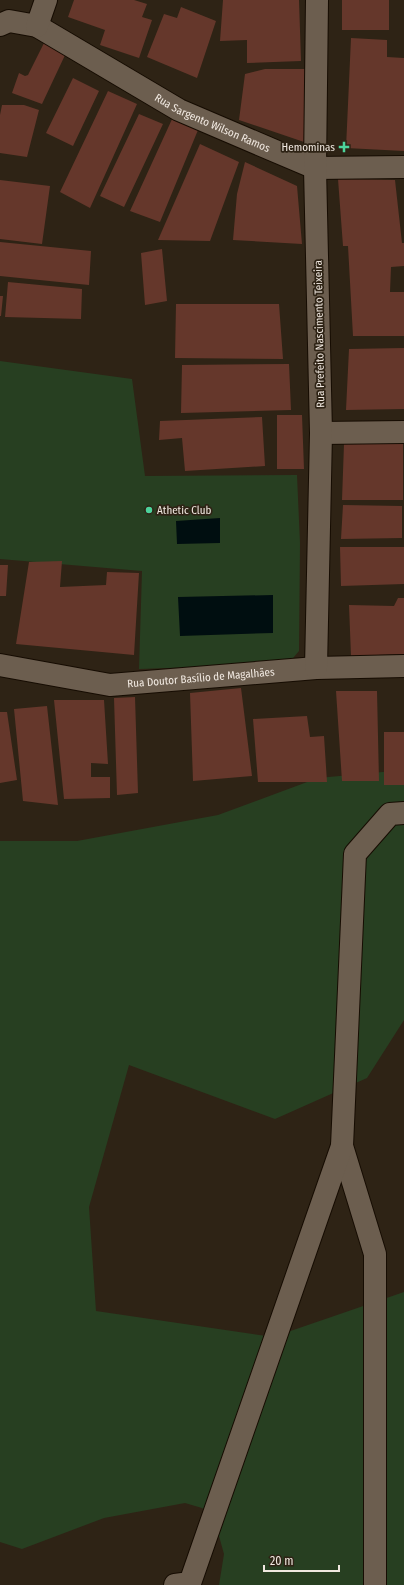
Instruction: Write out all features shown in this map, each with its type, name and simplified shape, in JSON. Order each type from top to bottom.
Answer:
[{"type":"street","points":[[37,26],[46,0]]},
{"type":"street","name":"Rua Prefeito Nascimento Teixeira","points":[[316,668],[321,433],[315,168],[317,0]]},
{"type":"street","name":"Rua Sargento Wilson Ramos","points":[[0,25],[9,20],[37,26],[179,110],[315,168],[404,167]]},
{"type":"street","points":[[321,433],[404,432]]},
{"type":"street","name":"Rua Doutor Basílio de Magalhães","points":[[0,665],[110,685],[316,668],[404,666]]},
{"type":"street","points":[[175,1585],[190,1583],[342,1146],[355,854],[390,814],[404,814]]},
{"type":"street","points":[[342,1146],[375,1254],[375,1585]]},
{"type":"green space","name":"Athetic Club","points":[[0,361],[132,379],[145,476],[297,475],[300,543],[299,651],[288,664],[139,669],[142,571],[0,559]]},
{"type":"green space","points":[[404,770],[404,1020],[367,1078],[275,1119],[129,1065],[89,1207],[96,1311],[273,1337],[404,1292],[404,1585],[219,1585],[224,1554],[214,1518],[202,1508],[185,1503],[104,1518],[22,1549],[0,1542],[0,841],[77,841],[218,815],[318,778]]},
{"type":"shaded area","points":[[220,518],[220,543],[177,544],[176,521]]},
{"type":"shaded area","points":[[273,595],[273,633],[180,636],[178,597]]},
{"type":"building","points":[[74,0],[134,0],[147,4],[142,17],[152,20],[139,58],[100,45],[105,30],[68,17]]},
{"type":"building","points":[[223,0],[299,0],[301,61],[247,63],[247,40],[220,41]]},
{"type":"building","points":[[342,0],[389,0],[389,30],[342,30]]},
{"type":"building","points":[[181,7],[216,21],[197,78],[147,57],[164,14],[177,18]]},
{"type":"building","points":[[351,38],[387,40],[387,57],[404,58],[404,151],[346,148]]},
{"type":"building","points":[[44,43],[66,53],[42,104],[12,93],[19,73],[25,76],[28,75]]},
{"type":"building","points":[[265,69],[307,69],[304,142],[239,120],[245,74]]},
{"type":"building","points":[[73,78],[99,91],[73,146],[46,133]]},
{"type":"building","points":[[108,91],[137,104],[90,208],[60,192]]},
{"type":"building","points":[[2,105],[24,105],[39,110],[27,157],[0,153],[0,115]]},
{"type":"building","points":[[139,114],[163,124],[124,207],[100,196]]},
{"type":"building","points":[[173,117],[198,130],[160,222],[130,211]]},
{"type":"building","points":[[200,144],[239,162],[210,241],[158,240]]},
{"type":"building","points":[[245,162],[297,186],[302,244],[233,240],[237,194]]},
{"type":"building","points":[[338,179],[395,180],[402,243],[404,243],[404,266],[391,267],[390,292],[404,292],[404,336],[353,336],[348,246],[343,246]]},
{"type":"building","points":[[0,180],[50,186],[42,244],[0,239]]},
{"type":"building","points":[[0,242],[91,251],[89,285],[0,276]]},
{"type":"building","points":[[162,249],[167,301],[145,305],[141,253]]},
{"type":"building","points":[[8,282],[82,289],[81,319],[5,317]]},
{"type":"building","points":[[0,296],[3,296],[1,316],[0,316]]},
{"type":"building","points":[[176,304],[279,304],[283,359],[175,358]]},
{"type":"building","points":[[404,348],[404,409],[346,410],[349,349]]},
{"type":"building","points":[[289,364],[291,410],[181,413],[182,365]]},
{"type":"building","points":[[277,415],[302,415],[304,469],[277,469]]},
{"type":"building","points":[[262,417],[265,466],[185,471],[182,438],[159,440],[160,421]]},
{"type":"building","points":[[403,434],[403,500],[342,500],[344,444],[384,444],[385,435]]},
{"type":"building","points":[[343,505],[402,506],[402,538],[341,539]]},
{"type":"building","points":[[340,547],[404,547],[404,584],[341,586]]},
{"type":"building","points":[[62,561],[60,587],[106,585],[107,572],[139,573],[134,655],[16,644],[29,562]]},
{"type":"building","points":[[0,565],[8,565],[6,596],[0,596]]},
{"type":"building","points":[[398,598],[404,598],[404,654],[351,656],[349,605],[394,606]]},
{"type":"building","points":[[241,688],[252,776],[193,781],[190,693]]},
{"type":"building","points":[[336,691],[377,691],[379,781],[342,781]]},
{"type":"building","points":[[135,697],[138,793],[117,795],[114,698]]},
{"type":"building","points":[[54,700],[104,700],[108,764],[91,763],[91,777],[110,777],[110,798],[64,799]]},
{"type":"building","points":[[47,706],[58,805],[23,801],[14,709]]},
{"type":"building","points":[[0,712],[7,712],[17,780],[0,783]]},
{"type":"building","points":[[307,716],[310,737],[324,736],[327,782],[258,782],[253,719]]},
{"type":"building","points":[[384,732],[404,732],[404,785],[384,785]]},
{"type":"place","name":"Hemominas","points":[[344,147]]},
{"type":"place","name":"Athetic Club","points":[[149,510]]}]
